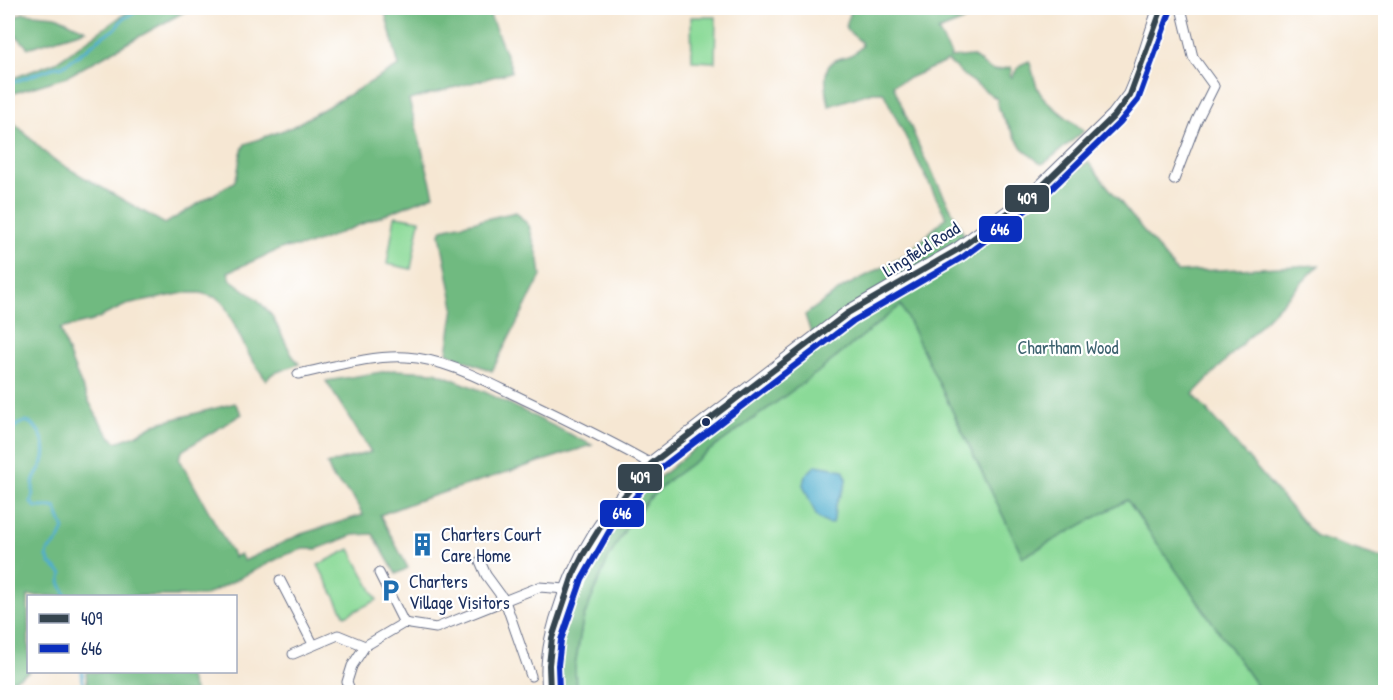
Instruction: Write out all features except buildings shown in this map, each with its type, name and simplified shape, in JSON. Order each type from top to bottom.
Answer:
[{"type":"street","name":"Lingfield Road","points":[[550,693],[547,675],[549,652],[566,589],[604,519],[624,493],[651,464],[848,313],[959,249],[1036,192],[1114,116],[1130,94],[1162,8]]},
{"type":"street","points":[[1174,180],[1197,120],[1214,86],[1193,57],[1181,8]]},
{"type":"street","points":[[298,374],[394,356],[444,364],[490,383],[603,437],[651,464]]},
{"type":"street","points":[[480,561],[486,575],[505,601],[531,676]]},
{"type":"street","points":[[379,573],[404,623]]},
{"type":"street","points":[[280,580],[313,644]]},
{"type":"street","points":[[351,693],[347,682],[352,666],[365,646],[404,623],[436,628],[539,587],[566,589]]},
{"type":"street","points":[[293,654],[338,635],[365,646]]},
{"type":"green space","points":[[133,8],[191,8],[66,77],[8,95],[8,80],[56,62]]},
{"type":"green space","points":[[384,8],[487,8],[511,72],[409,100],[434,195],[305,246],[283,248],[228,272],[231,280],[257,299],[272,316],[299,364],[272,374],[266,380],[249,355],[224,304],[217,298],[201,293],[184,293],[126,305],[92,321],[60,329],[69,356],[91,405],[116,442],[136,435],[155,424],[235,403],[242,414],[183,450],[179,458],[234,557],[240,554],[244,561],[301,534],[363,515],[353,497],[333,478],[327,464],[371,452],[326,381],[394,370],[435,372],[485,392],[592,445],[380,515],[408,568],[396,574],[373,534],[354,535],[317,549],[303,549],[285,555],[206,595],[27,595],[27,673],[8,683],[8,117],[52,159],[165,224],[234,182],[245,144],[292,127],[399,66]]},
{"type":"green space","name":"Chartham Wood","points":[[851,8],[996,8],[938,31],[951,55],[950,58],[972,56],[992,70],[1011,67],[1012,77],[1020,65],[1029,61],[1041,94],[1084,131],[1041,164],[1022,148],[998,109],[997,99],[948,61],[893,85],[922,153],[972,250],[1088,162],[1177,272],[1319,265],[1193,394],[1316,537],[1385,559],[1385,692],[1261,692],[1127,500],[1023,557],[901,305],[818,372],[670,479],[647,501],[626,528],[607,561],[583,619],[575,665],[576,692],[561,692],[558,658],[562,636],[593,555],[632,502],[816,348],[805,315],[844,287],[905,256],[946,217],[883,92],[872,92],[829,106],[826,87],[828,67],[832,62],[854,53],[862,46],[861,42],[846,29]]},
{"type":"green space","points":[[23,13],[56,16],[86,30],[28,48],[17,36],[8,48],[8,20]]},
{"type":"green space","points":[[691,17],[716,17],[715,62],[692,61]]},
{"type":"green space","points":[[516,212],[529,226],[541,276],[492,371],[447,353],[454,307],[440,234],[442,229]]},
{"type":"green space","points":[[395,216],[420,220],[411,269],[387,264]]},
{"type":"green space","points":[[901,305],[1023,557],[1127,499],[1261,692],[576,692],[575,665],[583,620],[607,561],[626,528],[647,501],[670,479],[818,372]]},
{"type":"green space","points":[[350,549],[377,600],[345,616],[318,565]]},
{"type":"green space","points":[[86,673],[187,673],[195,692],[88,692]]},
{"type":"water","points":[[816,465],[843,470],[845,475],[845,485],[835,508],[833,523],[828,524],[817,517],[803,485],[805,476]]},
{"type":"waterway","points":[[8,84],[58,66],[61,67],[114,30],[123,19],[139,8]]},
{"type":"waterway","points":[[8,365],[8,371]]},
{"type":"waterway","points":[[8,434],[17,425],[26,421],[36,428],[42,438],[44,456],[34,479],[31,503],[36,507],[55,507],[64,529],[59,540],[48,551],[47,557],[62,574],[60,582],[66,595]]},
{"type":"waterway","points":[[82,673],[84,692]]},
{"type":"transit line","name":"409","points":[[550,692],[549,665],[552,638],[573,575],[606,518],[651,464],[848,313],[959,249],[1036,192],[1114,116],[1130,95],[1162,8]]},
{"type":"transit line","name":"646","points":[[559,691],[558,665],[561,640],[582,579],[614,523],[657,471],[853,321],[963,257],[1042,198],[1120,122],[1138,100],[1170,12]]},
{"type":"place","name":"Charters Court Care Home","points":[[423,544]]},
{"type":"place","name":"Charters Village Visitors","points":[[391,591]]}]
